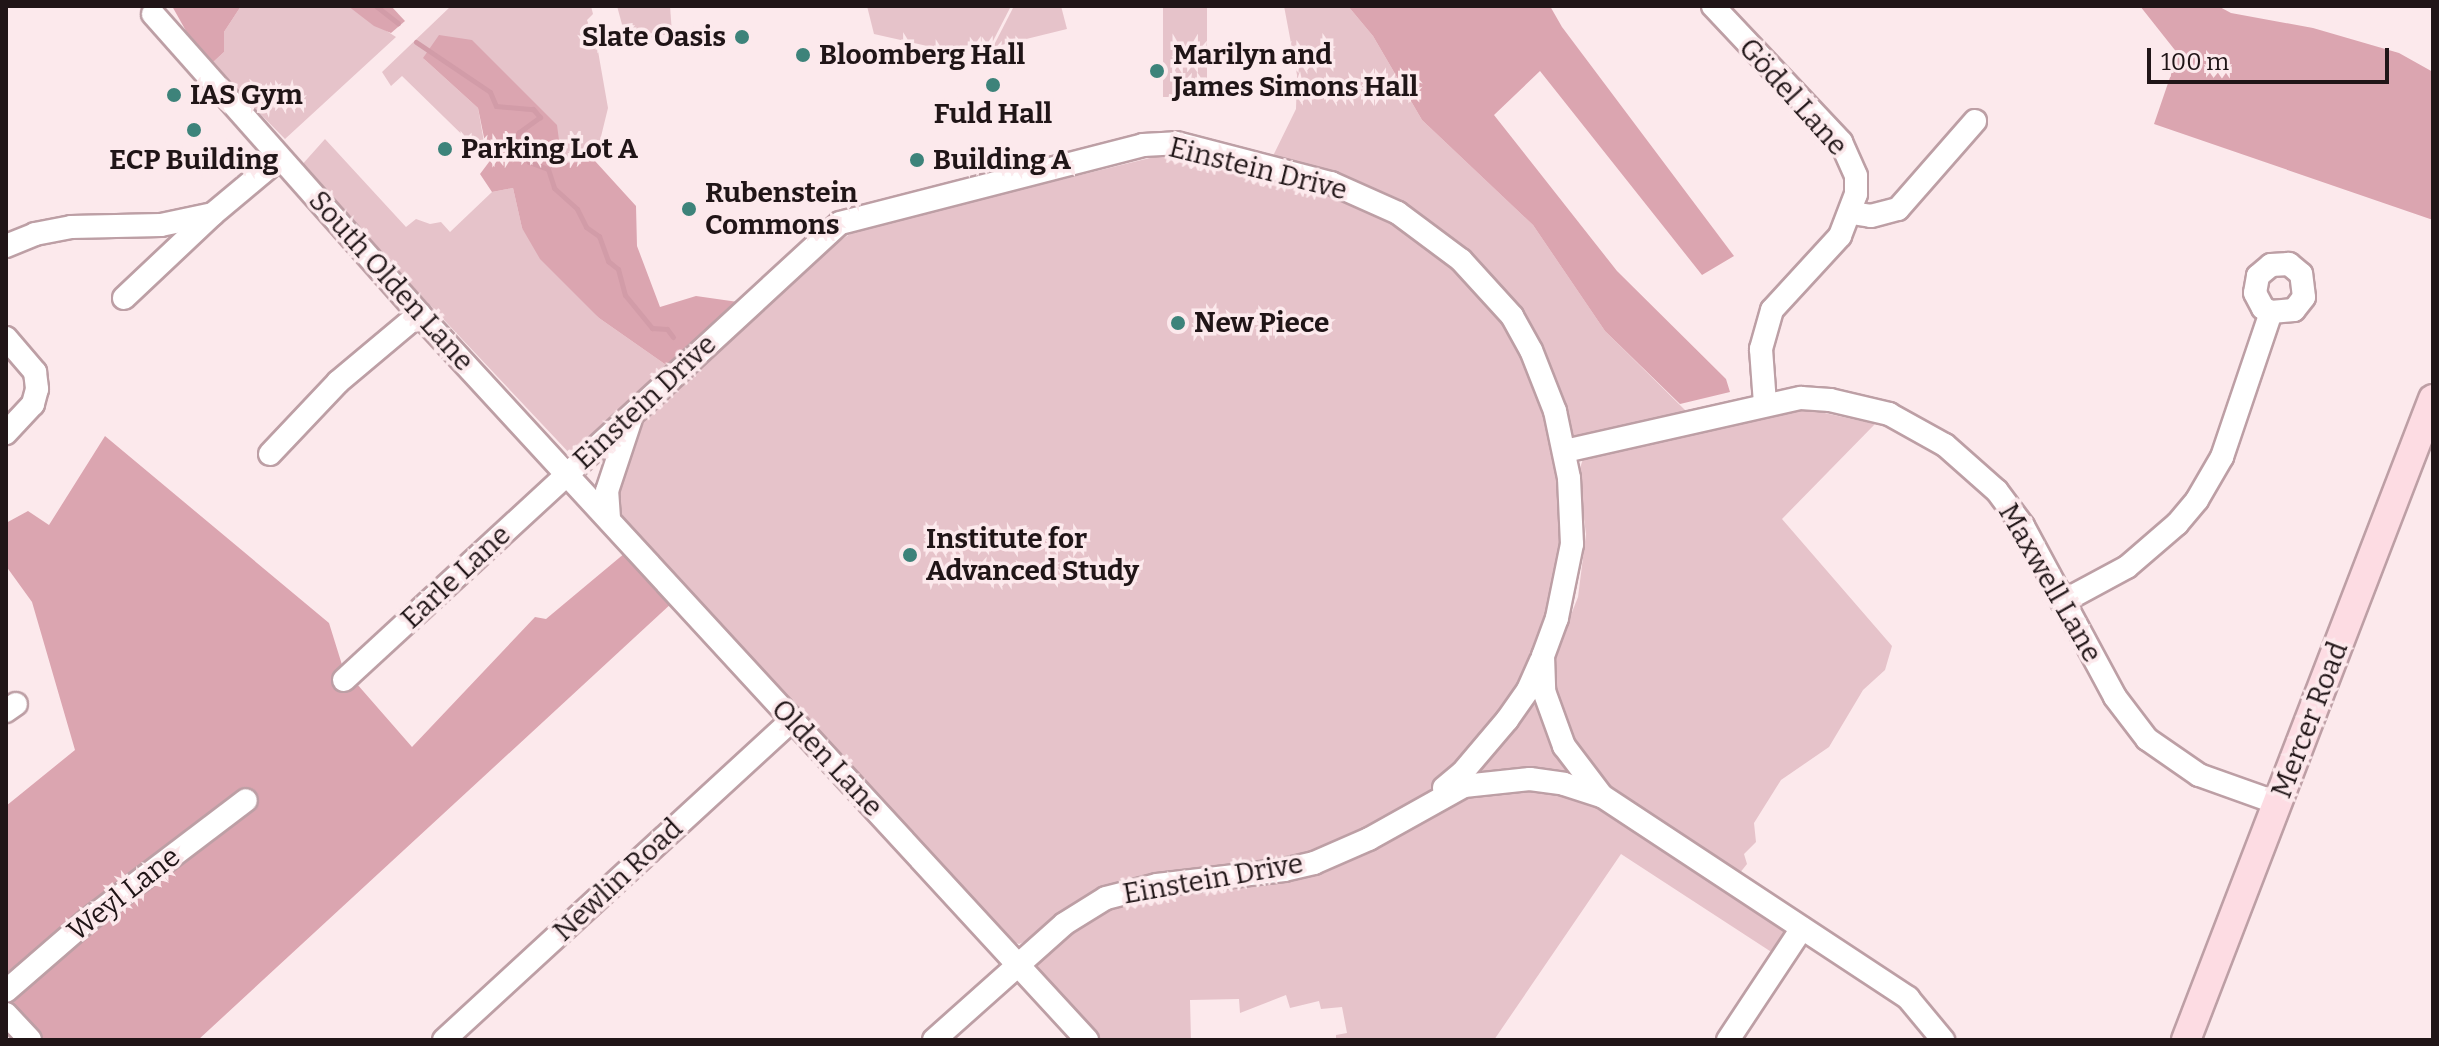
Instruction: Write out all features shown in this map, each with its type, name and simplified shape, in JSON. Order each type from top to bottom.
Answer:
[{"type":"main road","name":"Mercer Road","points":[[2186,1040],[2433,399]]},
{"type":"street","name":"Gödel Lane","points":[[1713,6],[1841,142],[1856,176],[1852,213],[1840,236],[1772,310],[1761,349],[1765,404]]},
{"type":"street","name":"South Olden Lane","points":[[153,14],[419,314],[568,474]]},
{"type":"street","points":[[1852,213],[1871,216],[1898,209],[1975,121]]},
{"type":"street","name":"Einstein Drive","points":[[568,474],[840,223],[1143,145],[1176,143],[1331,183],[1398,213],[1430,235],[1461,260],[1512,316],[1543,379],[1565,451],[1572,544],[1557,618],[1543,656],[1528,690],[1486,747],[1462,773],[1418,809]]},
{"type":"street","points":[[124,298],[213,214],[280,158]]},
{"type":"street","points":[[6,246],[35,234],[71,227],[161,225],[213,214]]},
{"type":"street","points":[[2062,602],[2127,567],[2177,524],[2197,500],[2228,443],[2271,312]]},
{"type":"street","points":[[270,454],[338,382],[419,314]]},
{"type":"street","points":[[6,338],[35,372],[37,389],[33,404],[6,433]]},
{"type":"street","name":"Maxwell Lane","points":[[1565,451],[1801,398],[1862,406],[1889,414],[1945,445],[1997,491],[2017,517],[2115,697],[2147,739],[2199,775],[2277,803]]},
{"type":"street","points":[[609,518],[607,491],[621,443],[636,409]]},
{"type":"street","name":"Olden Lane","points":[[568,474],[1087,1040]]},
{"type":"street","name":"Earle Lane","points":[[344,680],[568,474]]},
{"type":"street","name":"Einstein Drive","points":[[1543,656],[1544,691],[1552,719],[1580,772],[1602,796],[1908,998],[1943,1040]]},
{"type":"street","name":"Newlin Road","points":[[444,1040],[792,720]]},
{"type":"street","name":"Einstein Drive","points":[[934,1040],[1083,908],[1106,898],[1157,885],[1284,870],[1314,863],[1369,839],[1464,786],[1498,779],[1564,784],[1602,796]]},
{"type":"street","name":"Weyl Lane","points":[[6,991],[88,920],[246,800]]},
{"type":"street","points":[[1728,1040],[1802,928]]},
{"type":"street","points":[[6,1014],[30,1040]]},
{"type":"shaded area","points":[[172,6],[241,6],[224,32],[224,52],[211,64],[195,47]]},
{"type":"shaded area","points":[[241,6],[348,6],[396,37],[285,139],[211,64],[224,52],[224,32]]},
{"type":"shaded area","points":[[348,6],[391,6],[405,21],[391,33],[374,26]]},
{"type":"shaded area","points":[[451,6],[591,6],[593,14],[587,20],[598,51],[608,108],[595,161],[562,163],[423,58],[478,108],[487,159],[402,76],[391,86],[382,72]]},
{"type":"shaded area","points":[[617,6],[670,6],[672,33],[627,43]]},
{"type":"shaded area","points":[[867,6],[1011,6],[992,43],[954,52],[874,34]]},
{"type":"shaded area","points":[[1014,6],[1061,6],[1067,29],[993,47]]},
{"type":"shaded area","points":[[1163,6],[1207,6],[1207,97],[1163,97]]},
{"type":"shaded area","points":[[1284,6],[1348,6],[1373,36],[1422,120],[1533,225],[1605,331],[1687,412],[1572,439],[1553,380],[1520,311],[1487,272],[1443,235],[1271,160],[1296,109],[1297,75]]},
{"type":"shaded area","points":[[1348,6],[1550,6],[1562,27],[1734,256],[1702,275],[1540,71],[1494,115],[1617,271],[1726,379],[1730,392],[1680,404],[1605,331],[1533,225],[1422,120],[1373,36]]},
{"type":"shaded area","points":[[2140,6],[2218,6],[2231,13],[2313,28],[2399,53],[2433,72],[2433,220],[2154,124],[2178,54]]},
{"type":"shaded area","points":[[439,35],[472,40],[557,125],[562,163],[595,161],[636,206],[637,246],[660,307],[696,296],[738,302],[669,367],[599,318],[540,259],[522,228],[513,188],[492,192],[480,174],[489,162],[478,108],[423,58]]},
{"type":"shaded area","points":[[325,139],[406,227],[416,219],[430,224],[441,222],[450,232],[492,192],[513,188],[522,228],[599,318],[669,367],[573,457],[300,167]]},
{"type":"shaded area","points":[[1154,157],[1180,157],[1321,189],[1394,218],[1483,292],[1520,345],[1558,448],[1562,555],[1548,621],[1520,687],[1498,720],[1443,781],[1399,816],[1336,848],[1070,909],[1019,944],[1009,941],[623,521],[618,491],[643,415],[765,309],[823,252],[856,230]]},
{"type":"shaded area","points":[[1811,410],[1875,424],[1782,519],[1892,646],[1885,670],[1863,690],[1829,747],[1781,780],[1754,823],[1756,842],[1744,854],[1747,864],[1739,874],[1602,781],[1572,745],[1556,698],[1552,663],[1578,597],[1586,534],[1578,474],[1584,456],[1756,414]]},
{"type":"shaded area","points":[[105,436],[329,623],[343,668],[412,747],[535,617],[546,619],[625,553],[673,602],[198,1040],[41,1040],[6,1002],[6,806],[75,750],[32,602],[6,566],[6,523],[28,511],[49,525]]},
{"type":"shaded area","points":[[1539,695],[1573,779],[1475,778],[1474,773]]},
{"type":"shaded area","points":[[1525,786],[1582,798],[1602,808],[1787,931],[1776,955],[1621,854],[1494,1040],[1336,1040],[1336,1035],[1347,1033],[1342,1007],[1321,1009],[1319,1001],[1290,1008],[1286,995],[1240,1013],[1239,999],[1190,1000],[1191,1040],[1102,1040],[1036,969],[1039,961],[1076,927],[1116,905],[1327,868],[1411,829],[1450,800]]},
{"type":"waterway","points":[[376,6],[398,23]]},
{"type":"waterway","points":[[416,42],[490,92],[496,106],[533,109],[540,117],[519,132],[513,144],[529,162],[548,169],[554,188],[577,209],[586,227],[599,236],[608,261],[618,269],[625,295],[652,328],[667,329],[673,337]]},
{"type":"place","name":"Slate Oasis","points":[[742,37]]},
{"type":"place","name":"Bloomberg Hall","points":[[803,55]]},
{"type":"place","name":"Marilyn and James Simons Hall","points":[[1157,71]]},
{"type":"place","name":"Fuld Hall","points":[[993,85]]},
{"type":"place","name":"IAS Gym","points":[[174,95]]},
{"type":"place","name":"ECP Building","points":[[194,130]]},
{"type":"place","name":"Parking Lot A","points":[[445,149]]},
{"type":"place","name":"Building A","points":[[917,160]]},
{"type":"place","name":"Rubenstein Commons","points":[[689,209]]},
{"type":"place","name":"New Piece","points":[[1178,323]]},
{"type":"place","name":"Institute for Advanced Study","points":[[910,555]]}]
